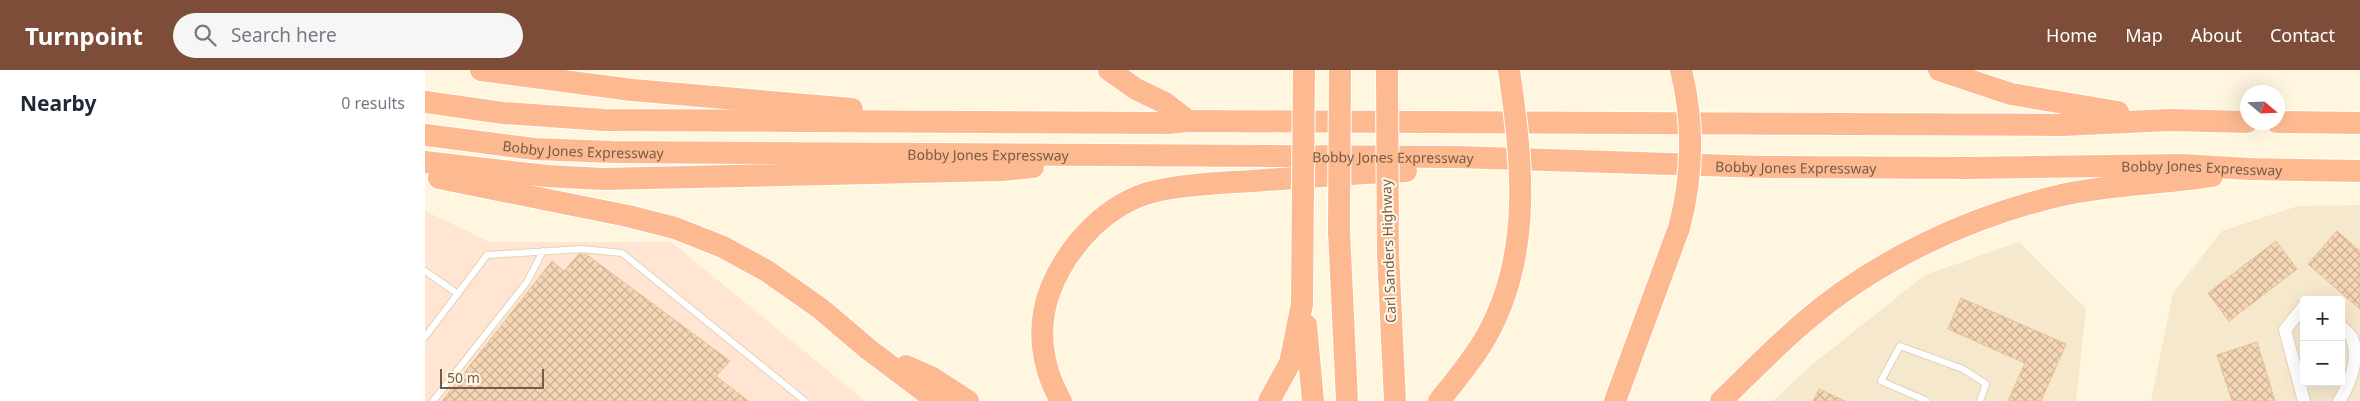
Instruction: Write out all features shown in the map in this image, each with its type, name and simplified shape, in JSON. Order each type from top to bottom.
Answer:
[{"type":"highway","points":[[481,70],[632,90],[1000,123]]},
{"type":"highway","points":[[1109,70],[1136,89],[1165,103],[1188,120]]},
{"type":"highway","points":[[1304,70],[1302,304],[1308,338],[1313,401]]},
{"type":"highway","points":[[1340,70],[1339,232],[1347,401]]},
{"type":"highway","name":"Carl Sanders Highway","points":[[1387,70],[1388,254],[1395,401]]},
{"type":"highway","points":[[1439,401],[1486,337],[1504,294],[1517,246],[1522,182],[1509,70]]},
{"type":"highway","points":[[1615,401],[1679,228],[1689,184],[1691,158],[1688,110],[1681,70]]},
{"type":"highway","points":[[1939,70],[1987,88],[2036,100],[2170,120]]},
{"type":"highway","points":[[425,102],[503,113],[595,119],[1000,123],[1168,123],[1188,120],[2063,124],[2170,120],[2240,122]]},
{"type":"highway","points":[[2285,122],[2360,123]]},
{"type":"highway","name":"Bobby Jones Expressway","points":[[425,135],[527,148],[612,152],[1536,158],[1577,162],[1764,167],[1968,168],[2182,165],[2250,169],[2360,171]]},
{"type":"highway","points":[[425,162],[547,176],[603,180],[1003,170],[1125,155]]},
{"type":"highway","points":[[1061,401],[1045,362],[1043,344],[1043,318],[1050,291],[1066,257],[1077,242],[1113,210],[1135,199],[1155,191],[1196,185],[1405,171],[1537,168],[1577,162]]},
{"type":"highway","points":[[1721,401],[1804,322],[1847,290],[1893,260],[1944,234],[1988,216],[2062,195],[2109,187],[2181,181],[2250,169]]},
{"type":"highway","points":[[425,175],[628,216],[696,236],[723,247],[767,271],[821,309],[868,349],[937,401]]},
{"type":"highway","points":[[1269,401],[1290,363],[1302,304]]},
{"type":"highway","points":[[868,349],[931,377],[967,401]]},
{"type":"street","points":[[2300,311],[2285,330],[2304,401]]},
{"type":"street","points":[[2339,401],[2349,383],[2356,360],[2352,338],[2345,330]]},
{"type":"lane","points":[[425,337],[487,255],[582,248],[622,253],[805,401]]},
{"type":"lane","points":[[433,401],[527,282],[543,251]]},
{"type":"lane","points":[[425,271],[458,294]]},
{"type":"lane","points":[[1927,401],[1881,381],[1899,346],[1963,369],[1986,384],[1980,401]]},
{"type":"shaded area","points":[[2360,205],[2360,401],[2151,401],[2173,293],[2222,231],[2298,206]]},
{"type":"shaded area","points":[[425,211],[490,242],[671,242],[865,401],[425,401]]},
{"type":"shaded area","points":[[2019,242],[2086,309],[2076,401],[1773,401],[1808,368],[1925,275]]},
{"type":"building","points":[[2337,231],[2360,251],[2360,309],[2345,296],[2308,264]]},
{"type":"building","points":[[2276,241],[2297,269],[2229,321],[2208,293]]},
{"type":"building","points":[[579,254],[587,255],[730,361],[716,376],[748,401],[442,401],[552,261],[564,271]]},
{"type":"building","points":[[1961,298],[2066,344],[2041,401],[2008,401],[2025,363],[1948,329]]},
{"type":"building","points":[[2257,342],[2275,401],[2232,401],[2217,355]]},
{"type":"building","points":[[1819,389],[1845,401],[1813,401]]}]
